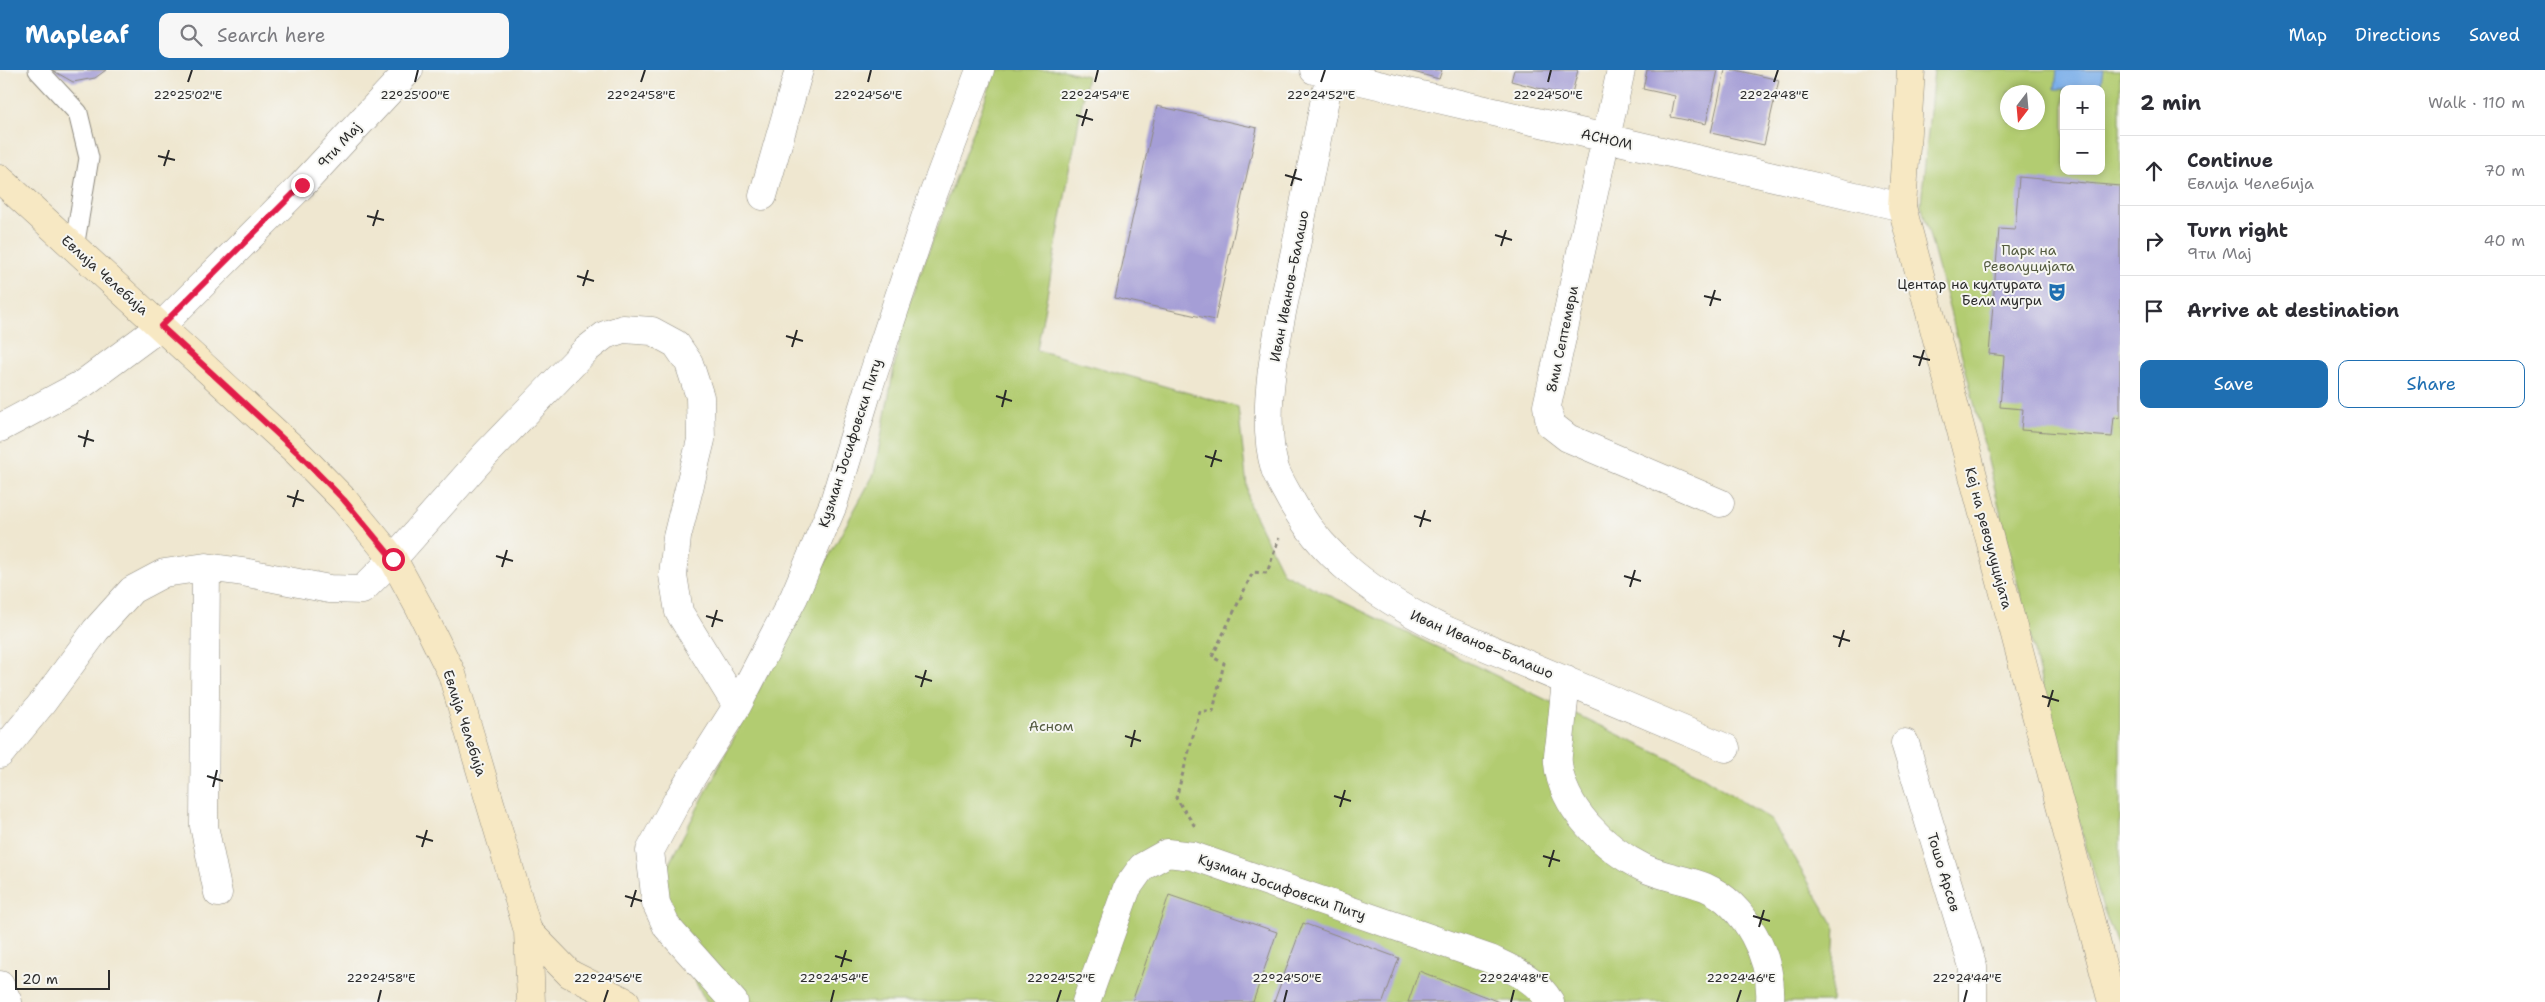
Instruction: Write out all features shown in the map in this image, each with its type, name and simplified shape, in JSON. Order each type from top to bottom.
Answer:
[{"type":"street","name":"9ти Мај","points":[[0,428],[84,383],[161,326],[302,185],[409,70]]},
{"type":"street","points":[[763,196],[799,70]]},
{"type":"street","name":"Кузман Јосифовски Питу","points":[[734,1002],[667,927],[656,903],[650,851],[678,799],[737,706],[794,597],[833,505],[868,390],[931,200],[980,70]]},
{"type":"street","name":"8ми Септември","points":[[1621,70],[1547,406],[1550,424],[1568,438],[1720,503]]},
{"type":"street","name":"Кеј на ревоулуцијата","points":[[1911,70],[1902,206],[2112,1002]]},
{"type":"street","name":"АСНОМ","points":[[1324,71],[1606,139],[1902,206]]},
{"type":"street","name":"Иван Иванов–Балашо","points":[[1324,71],[1274,353],[1269,425],[1276,470],[1291,501],[1315,539],[1371,588],[1400,608],[1440,628],[1726,748]]},
{"type":"street","name":"Евлија Челебија","points":[[0,179],[297,452],[344,500],[393,559],[452,674],[528,931]]},
{"type":"street","points":[[0,754],[43,702],[96,630],[132,590],[164,574],[206,567],[243,572],[329,589],[362,590],[393,559],[484,456],[587,349],[605,335],[623,329],[652,331],[676,344],[689,363],[700,397],[701,440],[677,537],[673,575],[679,612],[737,706]]},
{"type":"street","points":[[206,567],[204,826],[218,893]]},
{"type":"street","points":[[1566,680],[1558,763],[1568,798],[1588,825],[1619,853],[1644,868],[1706,888],[1730,902],[1758,938],[1771,992],[1770,1002]]},
{"type":"street","name":"Тошо Арсов","points":[[1904,742],[1973,966],[1972,1002]]},
{"type":"street","points":[[1086,1002],[1127,888],[1142,867],[1167,853]]},
{"type":"street","name":"Кузман Јосифовски Питу","points":[[1167,853],[1193,856],[1490,959],[1524,975],[1545,994],[1550,1002]]},
{"type":"street","points":[[528,931],[531,1002]]},
{"type":"street","points":[[528,931],[570,974],[626,1002]]},
{"type":"street","points":[[0,985],[8,1002]]},
{"type":"lane","points":[[38,70],[78,113],[89,158],[74,248]]},
{"type":"path","points":[[1167,853],[1176,831],[1194,825],[1176,798],[1200,711],[1213,711],[1224,663],[1212,657],[1253,572],[1267,573],[1291,501]]},
{"type":"green space","name":"Асном","points":[[996,70],[1063,70],[1087,76],[1037,350],[1238,407],[1249,504],[1283,573],[1696,772],[1772,821],[1835,927],[1831,1002],[706,1002],[667,927],[662,877],[804,602],[874,474],[903,320]]},
{"type":"green space","name":"Парк на Револуцијата","points":[[1934,70],[2120,70],[2120,953],[2102,905],[2046,701],[1969,382],[1921,204]]},
{"type":"water","points":[[2057,70],[2103,70],[2101,85],[2060,85],[2060,89],[2055,89]]},
{"type":"building","points":[[52,70],[106,70],[95,78],[73,82]]},
{"type":"building","points":[[1406,70],[1442,70],[1439,79]]},
{"type":"building","points":[[1514,70],[1578,70],[1571,97],[1511,81]]},
{"type":"building","points":[[1647,70],[1718,70],[1706,124],[1671,117],[1675,96],[1643,89]]},
{"type":"building","points":[[1725,70],[1736,70],[1779,80],[1764,145],[1711,133]]},
{"type":"building","points":[[1157,106],[1257,128],[1215,320],[1115,298]]},
{"type":"building","name":"Центар на културата Бели мугри","points":[[2019,177],[2120,186],[2120,418],[2114,417],[2112,437],[2021,430],[2023,409],[2000,407],[2004,356],[1989,354],[1999,229],[2015,230]]},
{"type":"building","points":[[1169,895],[1277,932],[1253,1002],[1132,1002]]},
{"type":"building","points":[[1303,923],[1399,958],[1383,1002],[1274,1002]]},
{"type":"building","points":[[1419,971],[1499,1002],[1408,1002]]},
{"type":"place","name":"Центар на културата Бели мугри","points":[[2057,292]]},
{"type":"route","points":[[302,185],[161,326],[297,452],[344,500],[393,559]]}]
